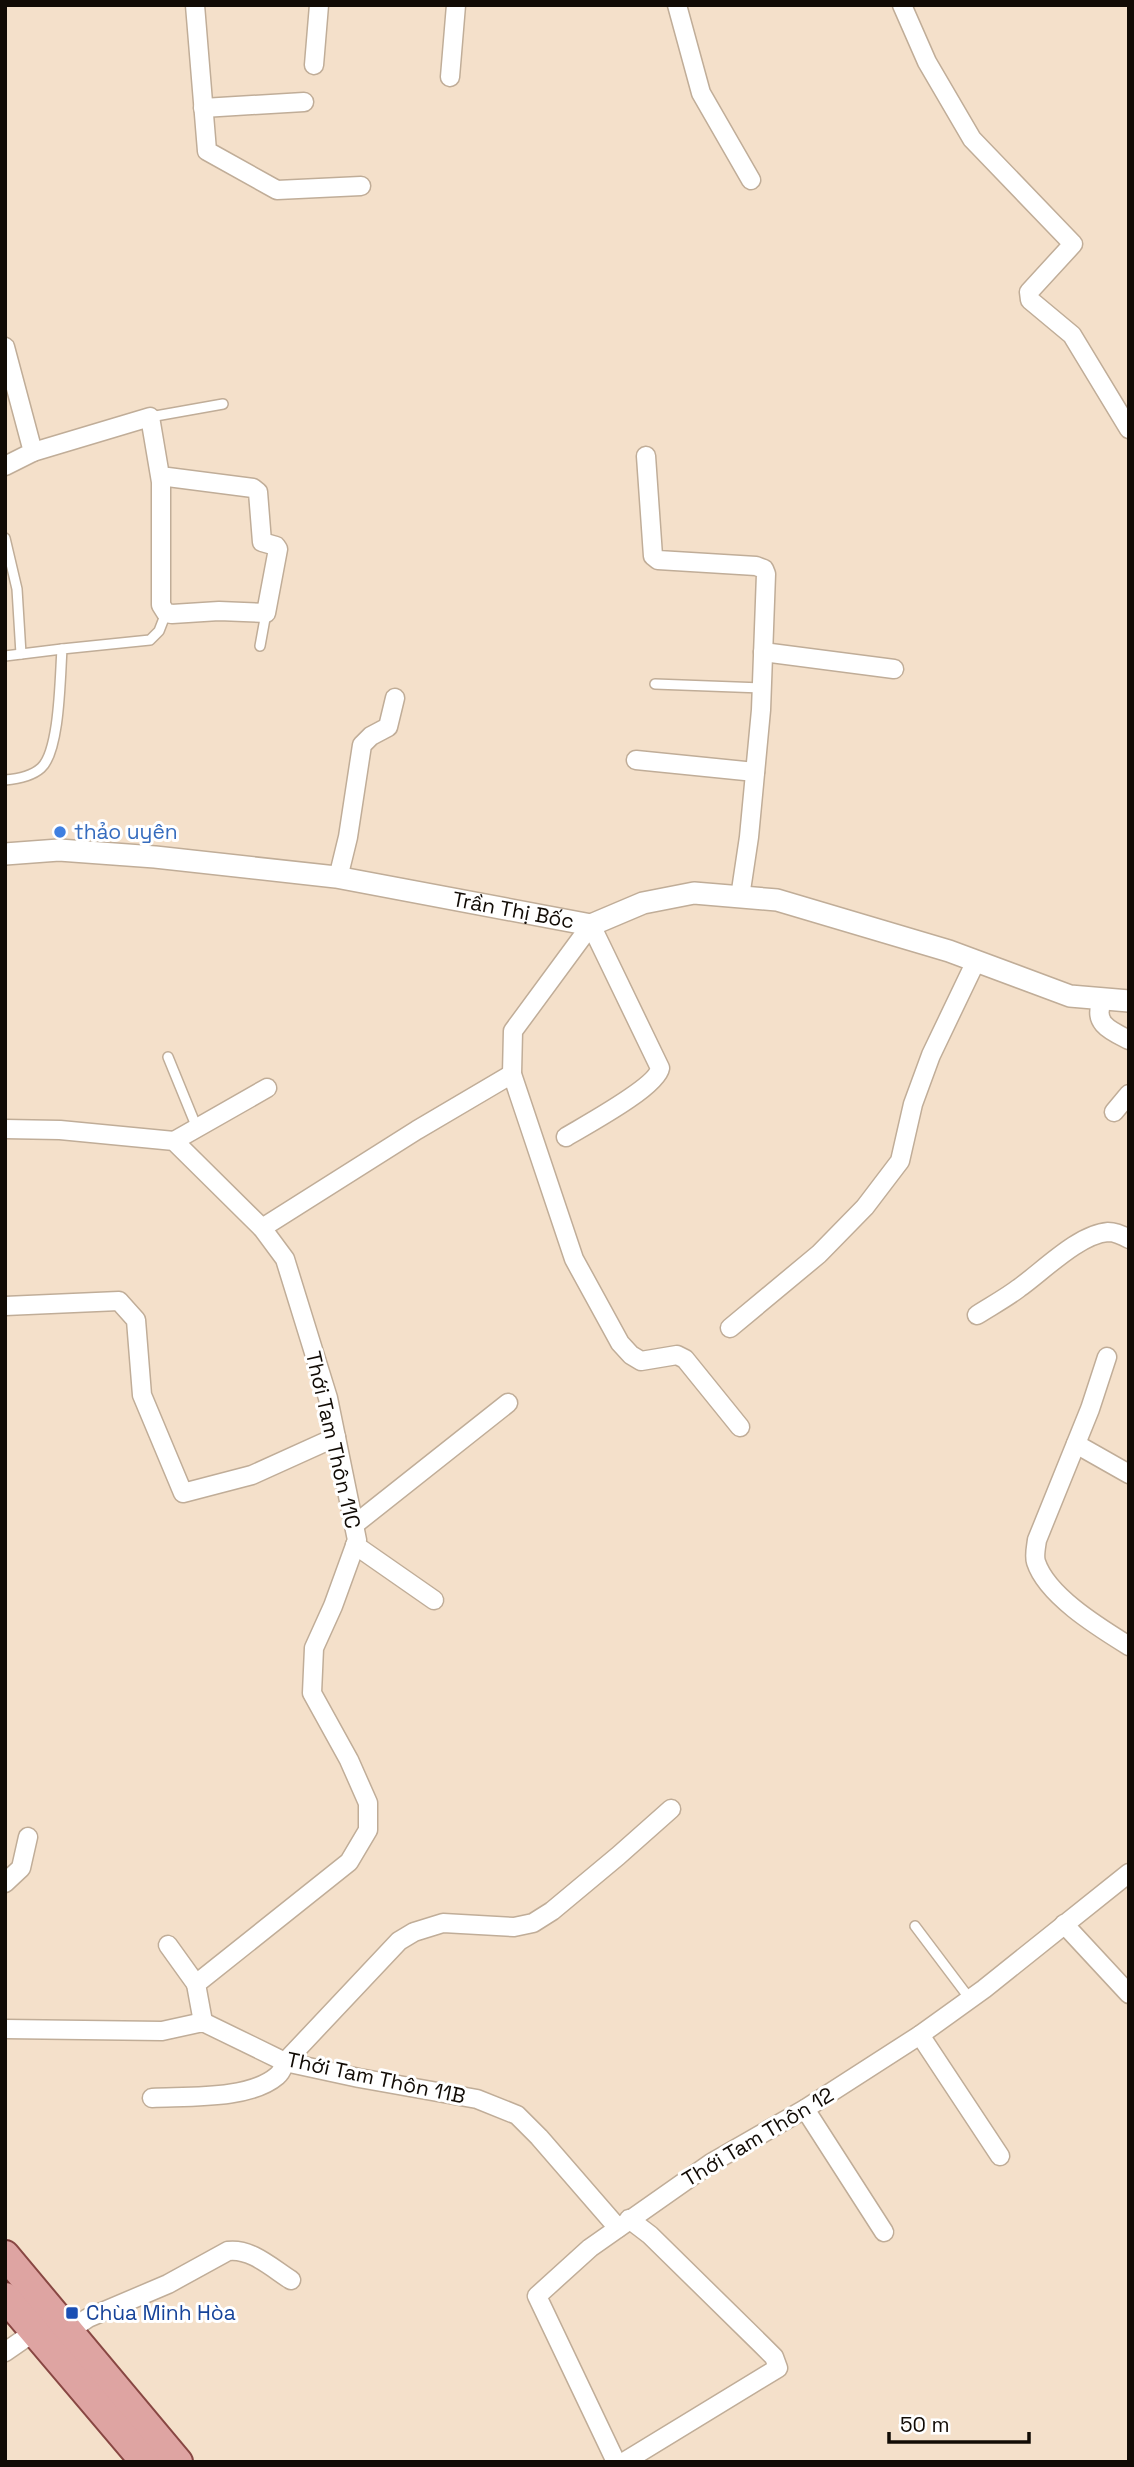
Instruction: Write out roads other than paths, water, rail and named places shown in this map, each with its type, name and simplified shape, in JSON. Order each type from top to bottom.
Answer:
[{"type":"main road","points":[[5,2255],[178,2462]]},
{"type":"main road","points":[[5,2297],[145,2462]]},
{"type":"street","points":[[195,5],[207,151],[277,190],[361,186]]},
{"type":"street","points":[[314,65],[319,5]]},
{"type":"street","points":[[450,77],[456,5]]},
{"type":"street","points":[[677,5],[701,93],[751,180]]},
{"type":"street","points":[[902,5],[927,62],[972,139],[1073,244],[1029,292],[1030,300],[1072,335],[1129,429]]},
{"type":"street","points":[[202,108],[304,102]]},
{"type":"street","points":[[5,347],[33,452]]},
{"type":"street","points":[[5,466],[33,452],[150,417],[160,476],[161,605],[166,613],[266,613],[278,549],[276,545],[262,542],[258,492],[253,488],[160,476]]},
{"type":"street","points":[[646,456],[653,556],[658,560],[756,566],[764,569],[766,573],[762,688],[740,897]]},
{"type":"street","points":[[763,652],[894,669]]},
{"type":"street","points":[[338,878],[348,837],[362,745],[371,736],[388,727],[395,698]]},
{"type":"street","points":[[636,760],[755,772]]},
{"type":"street","name":"Trần Thị Bốc","points":[[5,853],[59,850],[155,857],[338,878],[591,925],[643,904],[694,893],[777,900],[976,961],[1070,996],[1129,1001]]},
{"type":"street","points":[[566,1137],[642,1090],[659,1073],[660,1068],[591,925],[513,1031],[512,1074],[574,1259],[620,1343],[641,1361],[677,1355],[685,1359],[740,1427]]},
{"type":"street","points":[[730,1328],[819,1254],[865,1207],[900,1161],[914,1104],[931,1055],[976,961]]},
{"type":"street","points":[[1103,1000],[1098,1012],[1101,1021],[1129,1040]]},
{"type":"street","points":[[262,1228],[417,1130],[512,1074]]},
{"type":"street","points":[[5,1129],[60,1130],[174,1141],[267,1088]]},
{"type":"street","points":[[1114,1112],[1129,1094]]},
{"type":"street","name":"Thới Tam Thôn 11C","points":[[174,1141],[262,1228],[285,1259],[328,1398],[357,1540],[314,1648],[312,1693],[349,1760],[368,1803],[368,1830],[349,1862],[197,1984]]},
{"type":"street","points":[[977,1315],[1091,1237],[1107,1232],[1118,1233],[1129,1239]]},
{"type":"street","points":[[5,1306],[119,1301],[136,1320],[142,1395],[183,1493],[252,1475],[336,1437]]},
{"type":"street","points":[[1107,1357],[1076,1444],[1037,1540],[1034,1559],[1052,1588],[1101,1629],[1129,1646]]},
{"type":"street","points":[[354,1525],[508,1403]]},
{"type":"street","points":[[1076,1444],[1129,1474]]},
{"type":"street","points":[[355,1545],[434,1600]]},
{"type":"street","points":[[152,2098],[242,2091],[277,2076],[285,2062],[398,1941],[414,1932],[443,1923],[514,1927],[534,1923],[618,1856],[671,1809]]},
{"type":"street","points":[[5,1883],[21,1868],[28,1837]]},
{"type":"street","name":"Thới Tam Thôn 12","points":[[616,2462],[537,2297],[590,2248],[711,2163],[805,2109],[920,2035],[970,1999],[1129,1873]]},
{"type":"street","points":[[1064,1924],[1129,1994]]},
{"type":"street","points":[[5,2029],[162,2031],[203,2022],[197,1984],[168,1945]]},
{"type":"street","name":"Thới Tam Thôn 11B","points":[[203,2022],[285,2062],[477,2099],[517,2115],[623,2224],[650,2235],[774,2357],[778,2368],[624,2462]]},
{"type":"street","points":[[920,2035],[1000,2156]]},
{"type":"street","points":[[805,2109],[884,2232]]},
{"type":"street","points":[[69,2331],[89,2318],[168,2284],[228,2251],[238,2250],[254,2256],[291,2280]]},
{"type":"street","points":[[5,2352],[34,2332]]},
{"type":"lane","points":[[150,417],[223,404]]},
{"type":"lane","points":[[5,538],[17,589],[21,654]]},
{"type":"lane","points":[[5,656],[150,640],[159,631],[166,613]]},
{"type":"lane","points":[[260,646],[266,613]]},
{"type":"lane","points":[[5,780],[28,776],[43,767],[48,756],[56,732],[62,649]]},
{"type":"lane","points":[[655,684],[762,688]]},
{"type":"lane","points":[[168,1058],[197,1128]]},
{"type":"lane","points":[[915,1926],[970,1999]]},
{"type":"place","name":"thảo uyên","points":[[60,832]]},
{"type":"place","name":"Chùa Minh Hòa","points":[[72,2313]]}]
